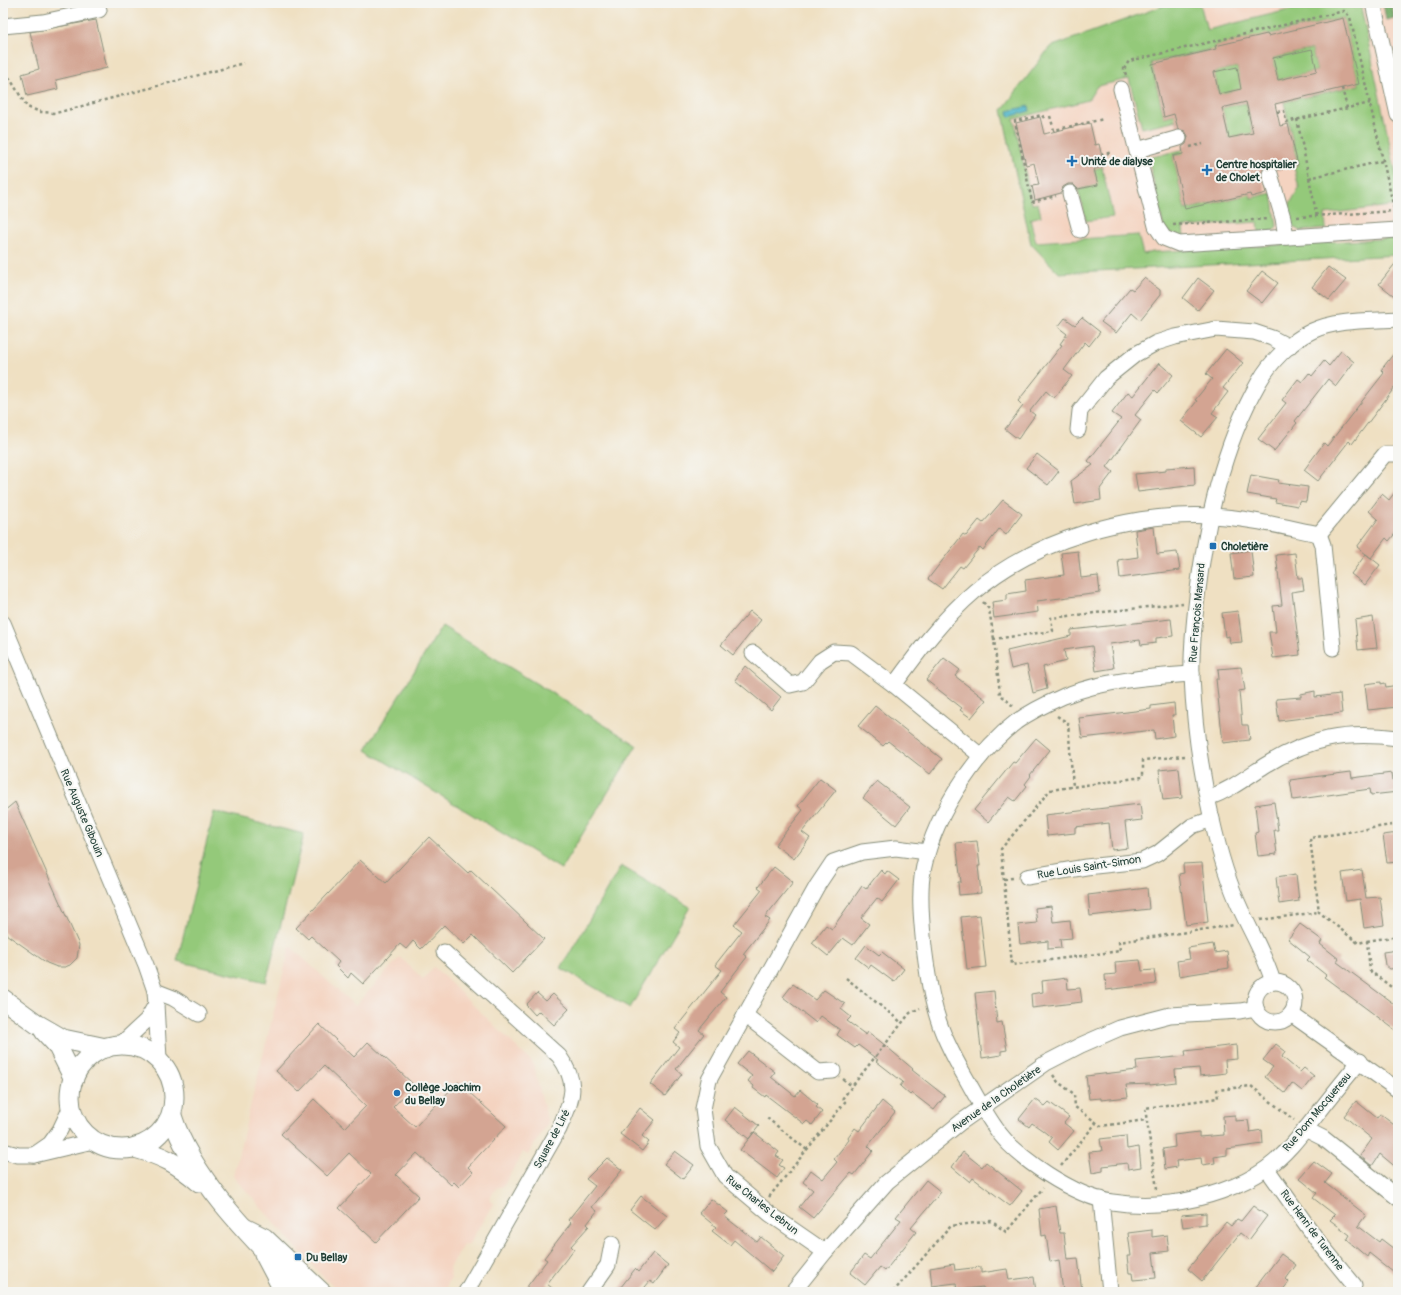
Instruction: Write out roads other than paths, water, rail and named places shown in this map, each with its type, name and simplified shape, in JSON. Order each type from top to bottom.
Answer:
[{"type":"main road","points":[[3,999],[37,1024],[63,1039],[113,1046],[141,1048],[159,1059],[168,1072],[174,1086],[175,1101],[172,1116],[163,1130],[151,1142],[136,1148]]},
{"type":"main road","points":[[37,1024],[57,1045],[74,1079]]},
{"type":"main road","points":[[113,1046],[92,1055],[81,1066],[74,1079],[70,1093],[71,1107],[75,1120],[82,1131],[93,1140],[106,1147],[136,1148],[160,1156],[182,1167],[225,1205]]},
{"type":"main road","points":[[172,1116],[178,1135],[188,1156],[225,1205],[247,1231],[305,1292]]},
{"type":"street","points":[[1373,3],[1398,115]]},
{"type":"street","points":[[3,26],[43,22],[99,10]]},
{"type":"street","points":[[1124,83],[1137,150],[1156,226],[1164,238],[1179,244],[1321,235],[1398,226]]},
{"type":"street","points":[[1137,150],[1179,138]]},
{"type":"street","points":[[1270,174],[1284,218],[1286,237]]},
{"type":"street","points":[[1070,193],[1080,230]]},
{"type":"street","name":"Rue François Mansard","points":[[1273,982],[1267,961],[1241,911],[1229,878],[1212,819],[1198,754],[1192,674],[1197,601],[1202,558],[1210,516],[1229,449],[1248,404],[1260,381],[1274,361],[1289,347],[1313,331],[1346,322],[1398,319]]},
{"type":"street","points":[[1078,430],[1080,411],[1106,378],[1136,354],[1156,343],[1176,337],[1216,329],[1254,332],[1272,338],[1289,347]]},
{"type":"street","points":[[1319,534],[1385,454],[1398,454]]},
{"type":"street","points":[[894,685],[937,630],[976,590],[1030,555],[1078,535],[1125,522],[1176,516],[1229,517],[1319,534]]},
{"type":"street","points":[[1319,534],[1324,545],[1333,648]]},
{"type":"street","name":"Rue Auguste Gibouin","points":[[3,623],[146,965],[155,998],[159,1059]]},
{"type":"street","points":[[753,653],[790,685],[803,682],[820,662],[834,652],[851,654],[894,685],[981,756]]},
{"type":"street","name":"Rue Dom Mocquereau","points":[[1192,674],[1148,677],[1103,684],[1065,696],[1050,703],[1016,722],[981,756],[960,784],[942,817],[927,852],[922,879],[922,923],[927,972],[933,1001],[946,1040],[995,1129],[1014,1148],[1052,1177],[1072,1188],[1110,1202],[1158,1204],[1188,1201],[1226,1190],[1267,1169],[1292,1146],[1306,1130],[1360,1061]]},
{"type":"street","points":[[1208,798],[1226,792],[1264,766],[1312,742],[1338,736],[1374,735],[1398,738]]},
{"type":"street","name":"Rue Louis Saint-Simon","points":[[1027,876],[1086,867],[1142,861],[1157,854],[1192,826],[1212,819]]},
{"type":"street","name":"Rue Charles Lebrun","points":[[825,1252],[762,1206],[725,1176],[708,1146],[703,1109],[709,1080],[817,886],[833,862],[862,852],[896,848],[927,852]]},
{"type":"street","name":"Square de Liré","points":[[444,952],[559,1056],[569,1069],[573,1087],[570,1105],[559,1130],[466,1292]]},
{"type":"street","points":[[1273,982],[1285,985],[1290,989],[1294,1001],[1291,1014],[1281,1021],[1275,1022],[1263,1018],[1256,1008],[1255,1002],[1258,991],[1262,987],[1273,982]]},
{"type":"street","points":[[113,1046],[147,1020],[155,998],[174,998],[199,1014]]},
{"type":"street","name":"Avenue de la Choletière","points":[[793,1292],[825,1252],[887,1182],[961,1122],[1046,1063],[1081,1045],[1120,1028],[1170,1015],[1240,1011],[1256,1008]]},
{"type":"street","points":[[1291,1014],[1360,1061],[1398,1090]]},
{"type":"street","points":[[744,1016],[818,1072],[833,1071]]},
{"type":"street","points":[[34,1155],[50,1144],[60,1130],[71,1107]]},
{"type":"street","points":[[1306,1130],[1323,1138],[1398,1198]]},
{"type":"street","points":[[3,1151],[18,1155],[34,1155],[93,1140]]},
{"type":"street","name":"Rue Henri de Turenne","points":[[1267,1169],[1318,1241],[1354,1285],[1352,1292]]},
{"type":"street","points":[[1101,1199],[1110,1292]]},
{"type":"street","points":[[247,1231],[282,1292]]},
{"type":"street","points":[[247,1231],[265,1236],[324,1292]]},
{"type":"street","points":[[589,1292],[608,1265],[612,1244]]},
{"type":"water","points":[[1029,106],[1030,111],[1009,117],[1008,111]]},
{"type":"place","name":"Unité de dialyse","points":[[1072,161]]},
{"type":"place","name":"Centre hospitalier de Cholet","points":[[1207,170]]},
{"type":"place","name":"Choletière","points":[[1213,546]]},
{"type":"place","name":"Collège Joachim du Bellay","points":[[397,1093]]},
{"type":"place","name":"Du Bellay","points":[[298,1257]]}]
